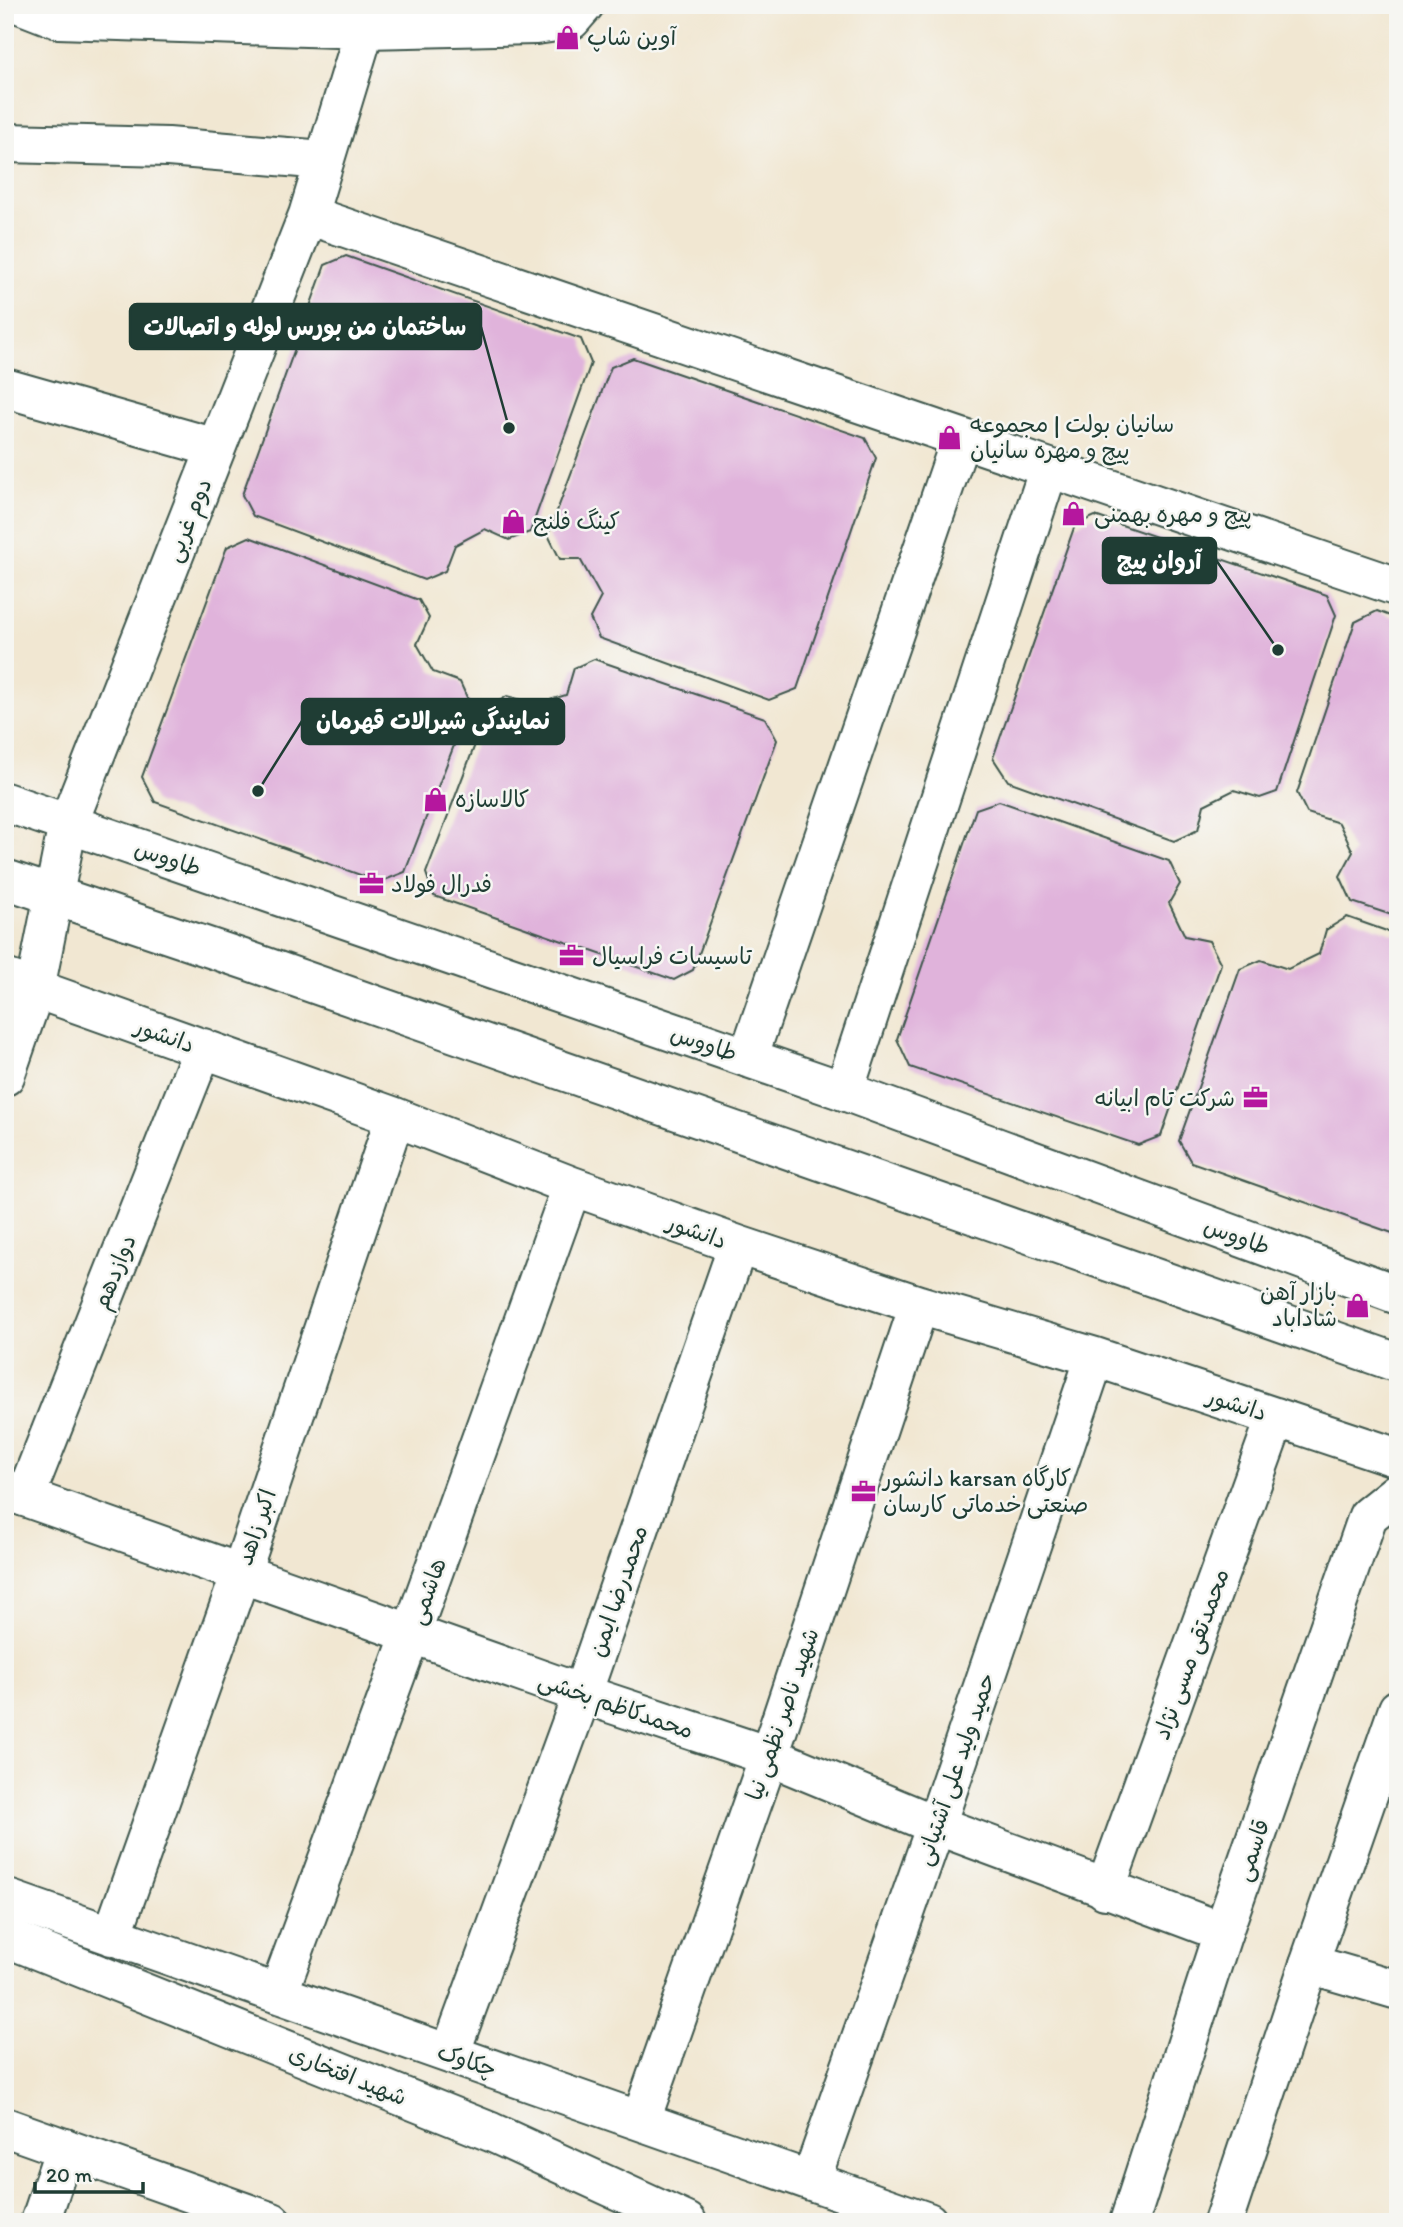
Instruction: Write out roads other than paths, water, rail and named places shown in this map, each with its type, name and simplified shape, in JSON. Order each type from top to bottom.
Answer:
[{"type":"street","points":[[22,5],[58,19],[168,14],[369,17],[536,25],[577,13]]},
{"type":"street","name":"دوم غربی","points":[[5,1076],[20,983],[53,896],[68,824],[308,215],[369,17]]},
{"type":"street","points":[[5,143],[168,147],[324,160]]},
{"type":"street","points":[[308,215],[1398,587]]},
{"type":"street","points":[[5,388],[216,448]]},
{"type":"street","points":[[748,1058],[961,438]]},
{"type":"street","points":[[844,1091],[1049,468]]},
{"type":"street","name":"طاووس","points":[[5,802],[844,1091],[1398,1295]]},
{"type":"street","points":[[5,879],[249,961],[1398,1363]]},
{"type":"street","name":"دانشور","points":[[20,983],[395,1117],[572,1186],[738,1245],[919,1305],[1095,1357],[1398,1458]]},
{"type":"street","name":"دوازدهم","points":[[15,1493],[203,1048]]},
{"type":"street","name":"اکبر زاهد","points":[[112,1936],[241,1573],[395,1117]]},
{"type":"street","name":"هاشمی","points":[[278,1994],[572,1186]]},
{"type":"street","name":"محمدرضا ایمن","points":[[450,2054],[582,1694],[738,1245]]},
{"type":"street","name":"شهید ناصر نظمی نیا","points":[[642,2120],[769,1756],[919,1305]]},
{"type":"street","name":"حمید ولید علی آشتیانی","points":[[811,2180],[936,1825],[1095,1357]]},
{"type":"street","name":"محمدتقی مسی نژاد","points":[[1105,1890],[1276,1417]]},
{"type":"street","name":"قاسمی","points":[[1129,2222],[1223,1932],[1368,1516],[1398,1492]]},
{"type":"street","name":"محمدکاظم بخشی","points":[[15,1493],[582,1694],[769,1756],[936,1825],[1223,1932]]},
{"type":"street","points":[[1223,2222],[1398,1709]]},
{"type":"street","name":"چکاوک","points":[[5,1898],[928,2222]]},
{"type":"street","name":"شهید افتخاری","points":[[5,1937],[491,2132],[687,2222]]},
{"type":"street","points":[[1309,1964],[1398,1990]]},
{"type":"street","points":[[8,2128],[272,2222]]},
{"type":"street","points":[[40,2222],[65,2148]]},
{"type":"place","name":"آوین شاپ","points":[[567,37]]},
{"type":"place","name":"ساختمان من بورس لوله و اتصالات","points":[[509,428]]},
{"type":"place","name":"سانیان بولت | مجموعه پیچ و مهره سانیان","points":[[950,437]]},
{"type":"place","name":"پیچ و مهره بهمنی","points":[[1074,514]]},
{"type":"place","name":"کینگ فلنج","points":[[513,521]]},
{"type":"place","name":"آروان پیچ","points":[[1278,650]]},
{"type":"place","name":"نمایندگی شیرالات قهرمان","points":[[258,791]]},
{"type":"place","name":"کالاسازه","points":[[435,799]]},
{"type":"place","name":"فدرال فولاد","points":[[371,884]]},
{"type":"place","name":"تاسیسات فراسیال","points":[[572,956]]},
{"type":"place","name":"شرکت تام ابیانه","points":[[1255,1098]]},
{"type":"place","name":"بازار آهن شاداباد","points":[[1357,1305]]},
{"type":"place","name":"دانشور karsan کارگاه صنعتی خدماتی کارسان","points":[[863,1491]]}]
